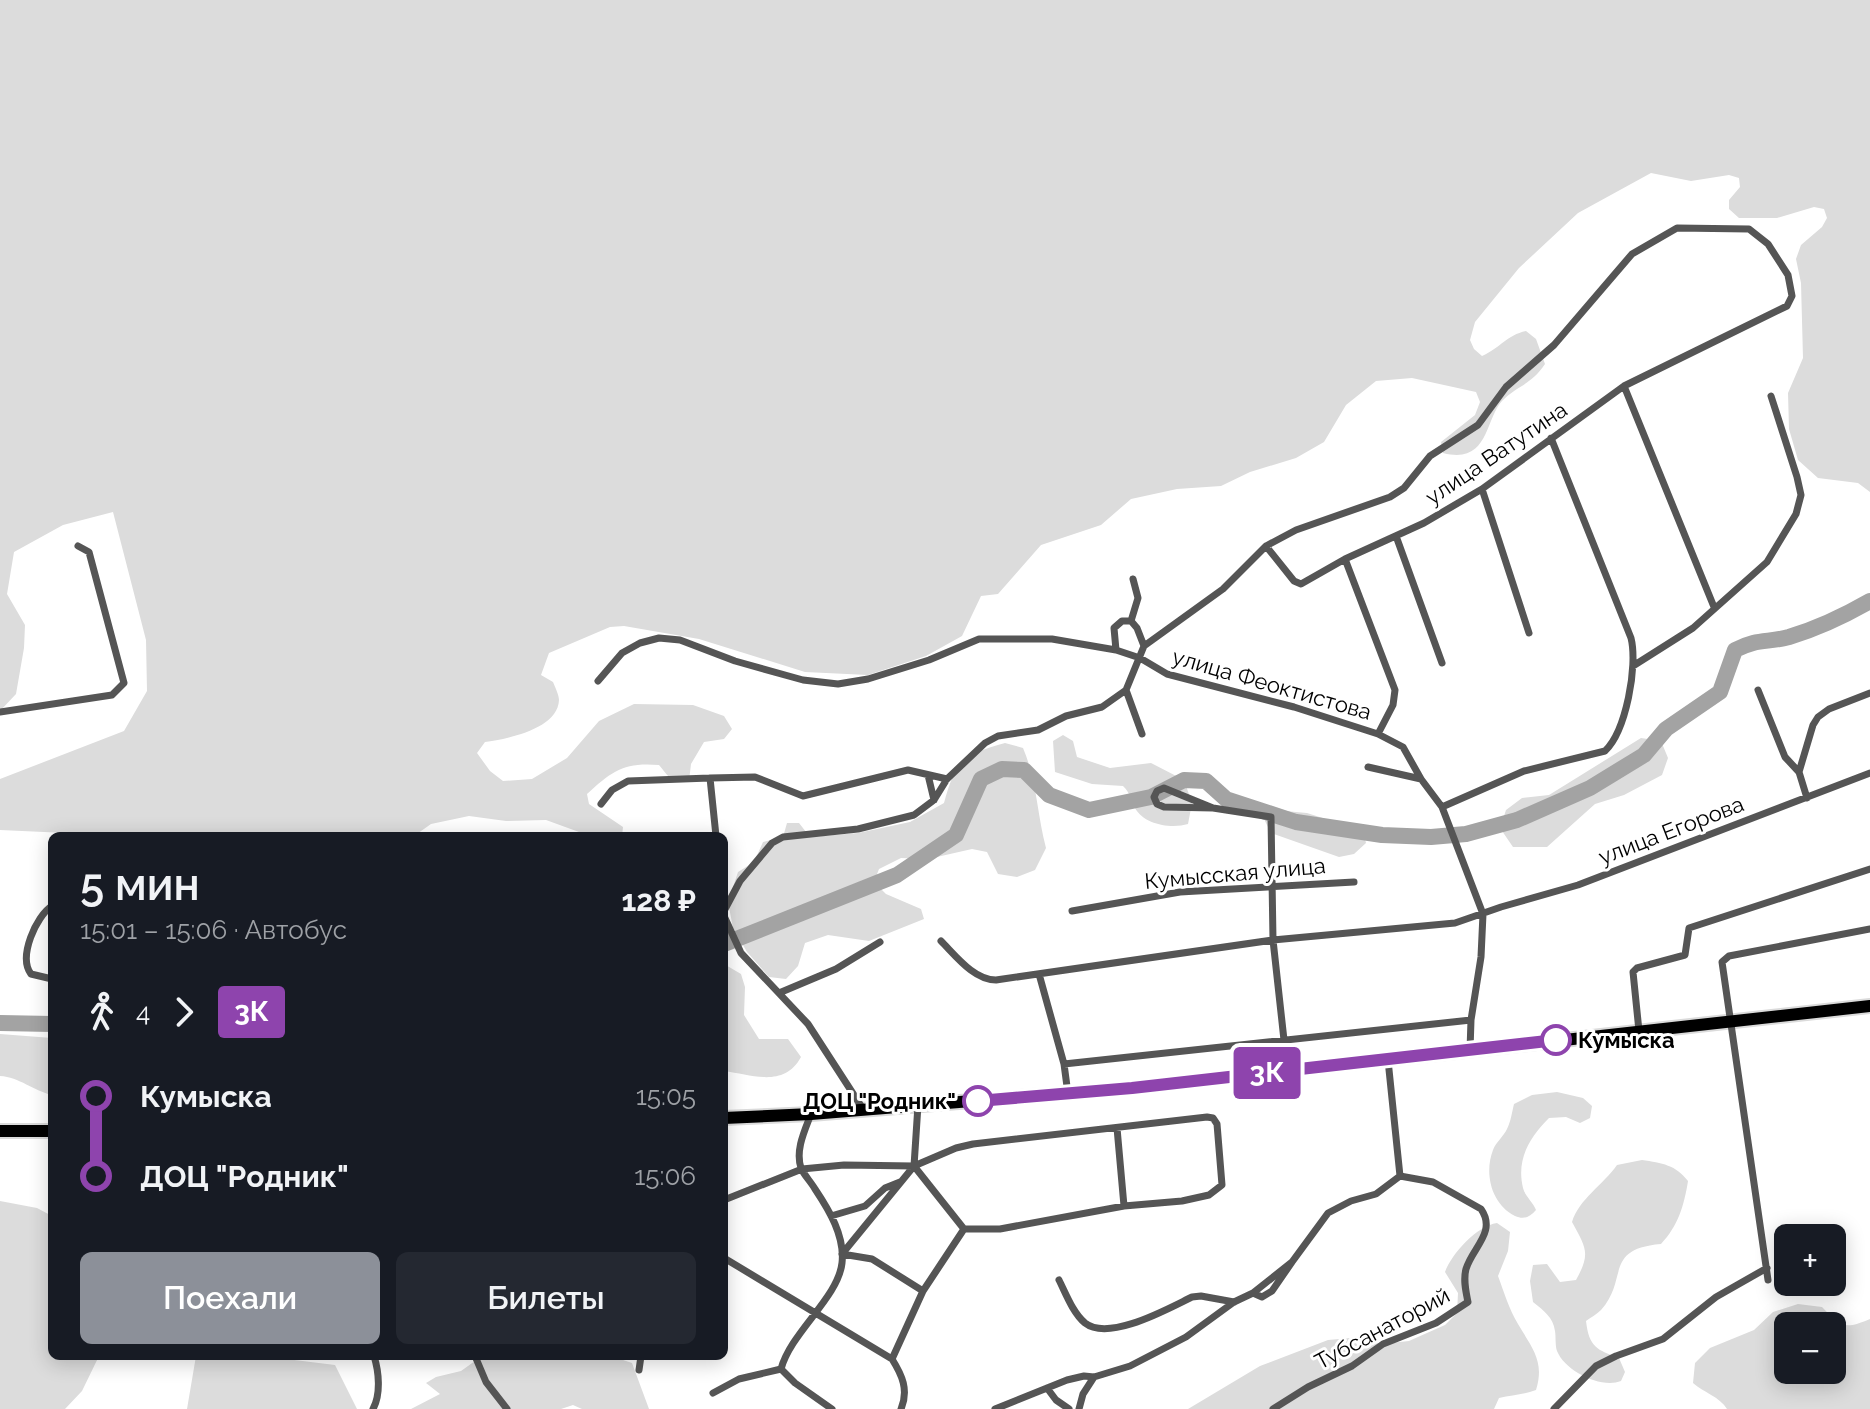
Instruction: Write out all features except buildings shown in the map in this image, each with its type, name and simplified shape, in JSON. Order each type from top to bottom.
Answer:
[{"type":"main road","points":[[728,1118],[1068,1094],[1870,1006]]},
{"type":"main road","points":[[0,1131],[48,1131]]},
{"type":"street","name":"улица Ватутина","points":[[1677,228],[1749,229],[1768,244],[1788,275],[1792,296],[1787,306],[1624,386],[1482,489],[1424,523],[1345,559],[1301,584],[1294,581],[1266,546],[1296,530],[1390,497],[1404,488],[1430,456],[1478,425],[1494,399],[1554,345],[1632,254],[1677,228]]},
{"type":"street","points":[[1624,386],[1714,607]]},
{"type":"street","points":[[1633,666],[1693,628],[1767,562],[1796,514],[1801,495],[1771,396]]},
{"type":"street","points":[[1442,807],[1524,771],[1605,751],[1620,731],[1633,666],[1631,638],[1551,438]]},
{"type":"street","points":[[1482,489],[1529,633]]},
{"type":"street","points":[[1396,536],[1442,663]]},
{"type":"street","points":[[0,712],[112,695],[124,683],[89,552],[78,546]]},
{"type":"street","points":[[728,906],[740,881],[772,843],[783,837],[858,829],[914,815],[934,800],[947,779],[985,743],[998,736],[1038,730],[1066,716],[1102,707],[1126,690],[1144,646],[1223,589],[1266,546]]},
{"type":"street","points":[[1345,559],[1395,690],[1393,705],[1378,734]]},
{"type":"street","points":[[1131,621],[1138,598],[1133,579]]},
{"type":"street","points":[[1116,650],[1114,628],[1122,621],[1131,621],[1144,646]]},
{"type":"street","name":"улица Феоктистова","points":[[598,681],[622,653],[640,643],[659,638],[680,640],[735,661],[803,680],[838,684],[868,679],[929,660],[965,643],[994,637],[1052,639],[1116,650],[1140,658],[1167,674],[1294,707],[1378,734],[1403,747],[1442,807],[1483,914],[1470,1050]]},
{"type":"street","points":[[1126,690],[1142,734]]},
{"type":"street","points":[[1758,690],[1785,757],[1799,772],[1807,798]]},
{"type":"street","points":[[1799,772],[1818,717],[1840,703],[1870,693]]},
{"type":"street","points":[[1368,767],[1421,779]]},
{"type":"street","points":[[601,804],[612,790],[628,781],[755,777],[803,796],[901,771],[947,779]]},
{"type":"street","name":"улица Егорова","points":[[941,941],[986,980],[1273,940],[1443,926],[1578,885],[1870,773]]},
{"type":"street","points":[[928,775],[934,800]]},
{"type":"street","points":[[710,778],[716,832]]},
{"type":"street","points":[[1213,808],[1164,788],[1157,791],[1154,797],[1157,804],[1164,807],[1213,808],[1271,817],[1273,940],[1284,1040]]},
{"type":"street","points":[[1639,1031],[1633,972],[1637,968],[1685,955],[1689,928],[1870,869]]},
{"type":"street","name":"Кумысская улица","points":[[1072,911],[1180,892],[1354,882]]},
{"type":"street","points":[[48,908],[29,943],[25,961],[31,974],[48,978]]},
{"type":"street","points":[[728,923],[741,953],[822,1043],[863,1109]]},
{"type":"street","points":[[1768,1280],[1721,966],[1724,958],[1870,929]]},
{"type":"street","points":[[779,993],[836,969],[880,942]]},
{"type":"street","points":[[1039,974],[1064,1064],[1068,1094]]},
{"type":"street","points":[[1064,1064],[1471,1020]]},
{"type":"street","points":[[995,1409],[1076,1377],[1094,1377],[1130,1366],[1177,1342],[1234,1302],[1253,1293],[1292,1262],[1328,1213],[1387,1188],[1400,1176],[1388,1060]]},
{"type":"street","points":[[842,1254],[914,1166],[918,1105]]},
{"type":"street","points":[[781,1369],[790,1346],[837,1279],[842,1267],[842,1254],[831,1216],[802,1169],[800,1151],[811,1114]]},
{"type":"street","points":[[728,1198],[802,1169],[844,1165],[914,1166],[973,1144],[1207,1117],[1213,1118],[1217,1124],[1222,1185],[1209,1195],[1182,1201],[1124,1206],[1000,1229],[964,1229]]},
{"type":"street","points":[[1117,1128],[1124,1206]]},
{"type":"street","points":[[914,1166],[964,1229]]},
{"type":"street","name":"Тубсанаторий","points":[[1273,1409],[1308,1387],[1352,1366],[1383,1344],[1436,1323],[1468,1302],[1464,1280],[1466,1270],[1486,1231],[1486,1216],[1481,1209],[1433,1182],[1400,1176]]},
{"type":"street","points":[[831,1216],[865,1206],[885,1188],[901,1182]]},
{"type":"street","points":[[892,1359],[923,1291],[964,1229]]},
{"type":"street","points":[[842,1254],[872,1259],[923,1291]]},
{"type":"street","points":[[728,1260],[892,1359],[905,1386],[901,1409]]},
{"type":"street","points":[[1554,1409],[1596,1366],[1663,1339],[1716,1297],[1767,1268]]},
{"type":"street","points":[[1059,1280],[1082,1321],[1090,1327],[1138,1322],[1192,1297],[1234,1302]]},
{"type":"street","points":[[375,1360],[378,1370],[375,1408]]},
{"type":"street","points":[[477,1360],[486,1382],[507,1409]]},
{"type":"street","points":[[639,1370],[640,1360]]},
{"type":"street","points":[[713,1393],[739,1379],[781,1369]]},
{"type":"street","points":[[781,1369],[832,1409]]},
{"type":"street","points":[[1079,1409],[1083,1394],[1094,1377]]},
{"type":"street","points":[[1047,1388],[1056,1400],[1069,1409]]},
{"type":"shaded area","points":[[0,0],[1870,0],[1870,492],[1858,483],[1818,478],[1798,460],[1789,429],[1788,393],[1803,358],[1801,283],[1796,259],[1801,245],[1822,227],[1827,218],[1824,209],[1814,207],[1777,218],[1739,218],[1729,209],[1729,200],[1740,187],[1739,178],[1729,175],[1691,181],[1651,173],[1578,213],[1519,268],[1475,322],[1470,340],[1482,356],[1514,335],[1526,331],[1536,339],[1545,364],[1535,376],[1502,401],[1483,438],[1469,452],[1458,455],[1443,453],[1441,442],[1475,415],[1480,402],[1476,392],[1412,378],[1376,381],[1346,405],[1324,442],[1296,458],[1250,472],[1221,486],[1177,489],[1131,499],[1101,525],[1041,545],[998,594],[981,596],[962,636],[926,656],[868,675],[805,672],[699,639],[624,626],[610,627],[549,653],[541,675],[553,682],[559,698],[556,710],[550,718],[530,731],[485,742],[477,753],[490,771],[503,781],[532,779],[567,758],[599,721],[634,704],[693,705],[724,716],[732,729],[724,739],[704,742],[691,764],[689,781],[675,781],[659,765],[636,765],[612,774],[587,794],[589,804],[623,827],[622,832],[579,832],[546,820],[506,821],[469,816],[431,824],[420,832],[0,830],[0,779],[124,731],[147,691],[146,640],[113,512],[63,525],[14,552],[7,594],[25,625],[24,648],[16,694],[0,711]]},
{"type":"shaded area","points":[[1063,735],[1073,741],[1077,757],[1110,768],[1151,763],[1184,780],[1192,803],[1188,824],[1167,826],[1145,818],[1139,814],[1123,786],[1092,784],[1055,772],[1053,741]]},
{"type":"shaded area","points":[[1641,738],[1661,741],[1668,758],[1662,775],[1624,795],[1595,804],[1547,847],[1513,847],[1500,828],[1506,810],[1522,798],[1549,795]]},
{"type":"shaded area","points":[[1005,743],[1023,748],[1031,773],[1046,848],[1035,870],[1017,877],[998,874],[987,852],[972,849],[928,859],[901,858],[879,869],[874,882],[886,894],[921,909],[924,919],[869,941],[828,935],[805,943],[798,966],[786,979],[769,977],[747,952],[733,928],[728,902],[738,872],[754,862],[763,842],[783,837],[787,823],[799,823],[810,837],[858,833],[910,822],[944,803],[952,777],[963,761],[980,751]]},
{"type":"shaded area","points":[[1274,810],[1307,813],[1363,831],[1366,843],[1354,854],[1339,857],[1271,833],[1265,821]]},
{"type":"shaded area","points":[[728,966],[741,974],[745,987],[744,1015],[759,1039],[788,1039],[801,1057],[786,1073],[757,1077],[728,1072]]},
{"type":"shaded area","points":[[0,1034],[48,1038],[48,1093],[0,1076]]},
{"type":"shaded area","points":[[1557,1092],[1583,1098],[1592,1106],[1590,1118],[1580,1123],[1566,1117],[1549,1118],[1536,1133],[1526,1149],[1521,1177],[1524,1191],[1536,1210],[1527,1217],[1518,1217],[1507,1211],[1495,1196],[1490,1178],[1490,1159],[1507,1129],[1514,1104],[1532,1095]]},
{"type":"shaded area","points":[[1642,1160],[1679,1171],[1688,1181],[1679,1215],[1667,1237],[1661,1244],[1643,1247],[1624,1259],[1609,1298],[1601,1310],[1586,1321],[1589,1337],[1595,1346],[1619,1358],[1625,1372],[1621,1381],[1604,1382],[1575,1371],[1561,1358],[1556,1349],[1552,1322],[1533,1302],[1530,1281],[1533,1265],[1547,1264],[1560,1282],[1576,1280],[1584,1263],[1585,1251],[1572,1222],[1575,1214],[1617,1165]]},
{"type":"shaded area","points":[[0,1201],[37,1208],[48,1214],[48,1360],[97,1360],[82,1391],[65,1409],[0,1409]]},
{"type":"shaded area","points":[[1497,1223],[1510,1232],[1508,1251],[1498,1276],[1512,1312],[1536,1355],[1539,1371],[1536,1390],[1499,1398],[1494,1409],[1188,1409],[1260,1366],[1328,1340],[1362,1337],[1381,1344],[1409,1341],[1445,1325],[1457,1313],[1458,1293],[1445,1272],[1448,1265],[1459,1249],[1481,1229]]},
{"type":"shaded area","points":[[1798,1304],[1822,1307],[1827,1312],[1774,1312],[1774,1384],[1846,1384],[1846,1325],[1870,1319],[1870,1409],[1727,1409],[1693,1383],[1695,1363],[1710,1348],[1754,1330],[1773,1312]]},
{"type":"shaded area","points":[[195,1360],[294,1360],[335,1365],[357,1409],[187,1409]]},
{"type":"shaded area","points":[[476,1360],[623,1360],[632,1363],[649,1409],[582,1409],[573,1405],[561,1409],[411,1409],[440,1394],[426,1383],[436,1377],[461,1371]]},
{"type":"waterway","points":[[728,942],[897,875],[956,835],[981,779],[1002,769],[1024,770],[1049,795],[1089,810],[1151,797],[1184,780],[1206,781],[1226,799],[1296,822],[1382,835],[1431,837],[1466,834],[1517,820],[1590,788],[1644,755],[1666,729],[1720,692],[1735,650],[1811,630],[1870,601]]},
{"type":"waterway","points":[[0,1023],[48,1024]]},
{"type":"bus line","name":"3К","points":[[978,1101],[1132,1088],[1556,1040]]},
{"type":"place","name":"Кумыска","points":[[1556,1040]]},
{"type":"place","name":"ДОЦ \"Родник\"","points":[[978,1101]]}]
